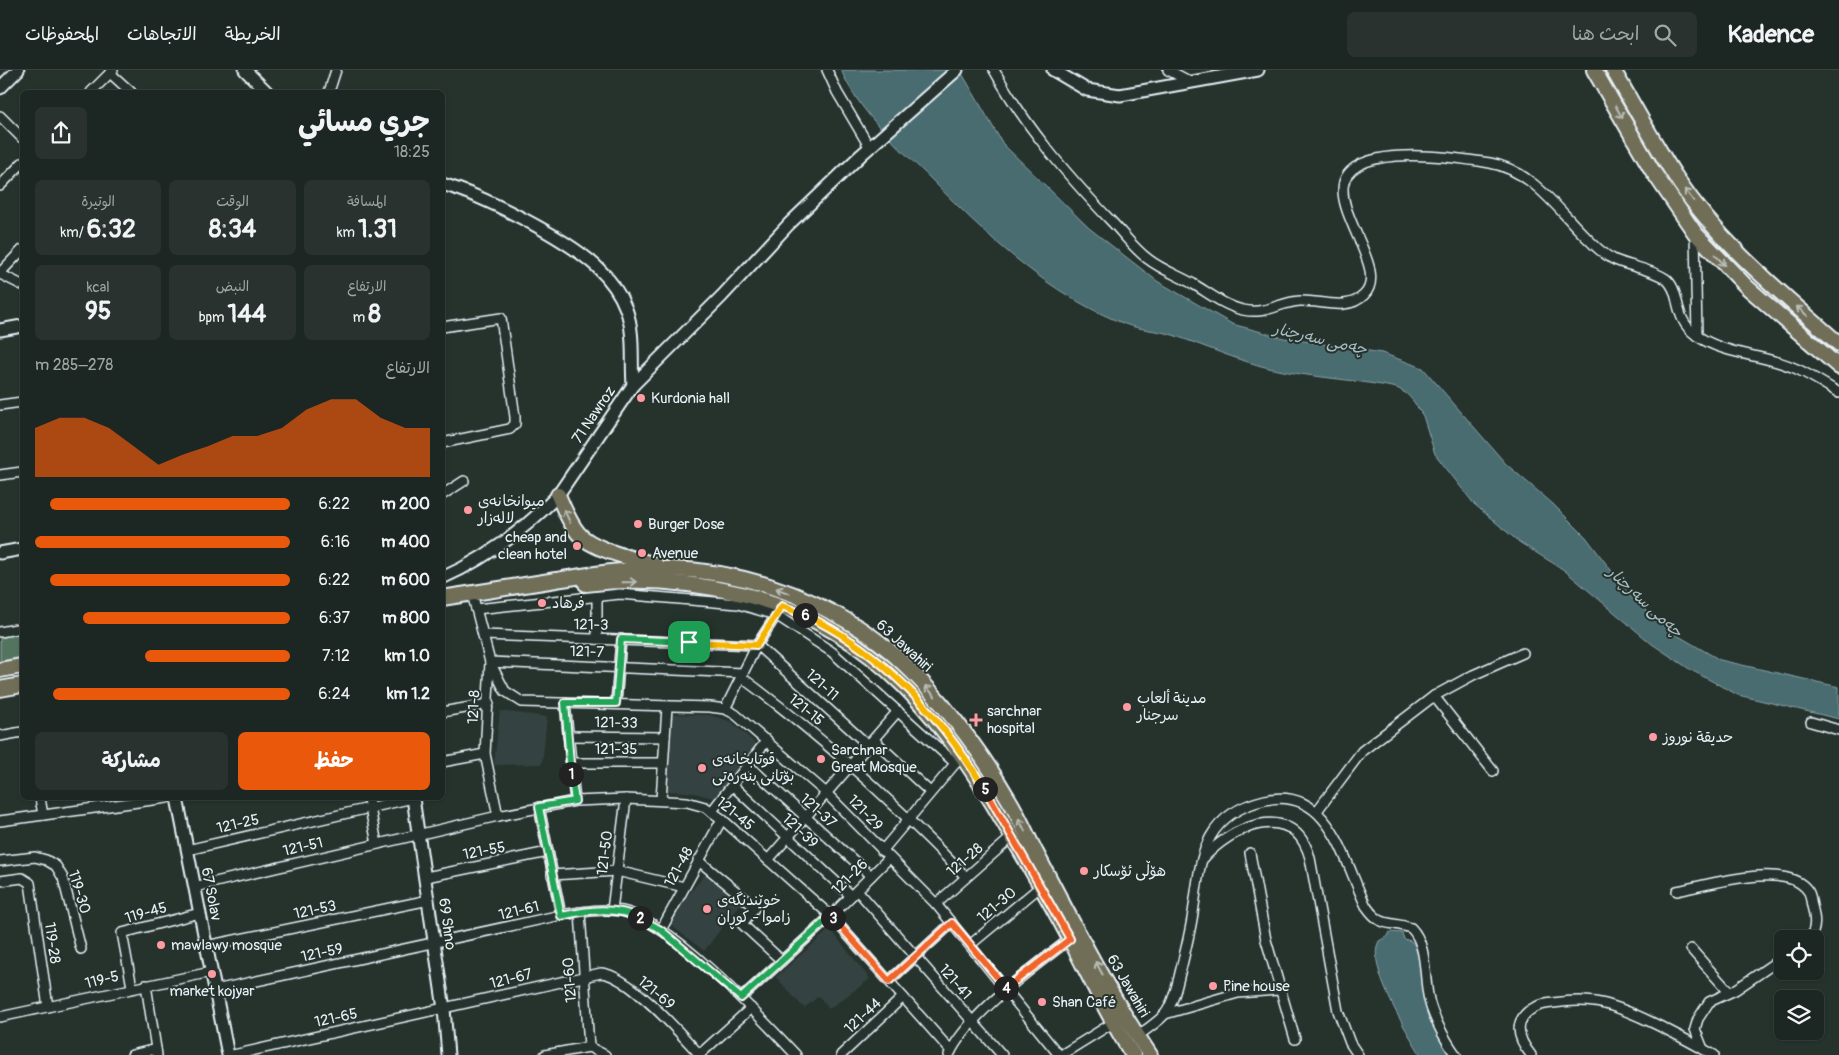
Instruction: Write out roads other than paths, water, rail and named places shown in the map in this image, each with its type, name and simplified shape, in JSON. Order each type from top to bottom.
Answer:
[{"type":"main road","points":[[1594,70],[1652,170],[1695,233],[1747,287],[1839,367]]},
{"type":"main road","points":[[1613,70],[1678,181],[1702,213],[1765,278],[1839,344]]},
{"type":"main road","points":[[558,496],[569,521],[579,535],[602,548],[669,569]]},
{"type":"main road","name":"63 Jawahiri","points":[[445,598],[626,569],[706,571],[753,581],[790,594],[860,629],[905,665],[932,694],[973,745],[1009,800],[1119,1019],[1133,1055]]},
{"type":"main road","name":"63 Jawahiri","points":[[445,606],[475,605],[592,583],[663,581],[714,587],[820,622],[865,650],[896,676],[927,709],[1012,837],[1070,939],[1119,1019],[1138,1036],[1150,1055]]},
{"type":"main road","points":[[0,670],[20,666]]},
{"type":"main road","points":[[0,689],[20,688]]},
{"type":"street","points":[[0,88],[18,70]]},
{"type":"street","points":[[245,70],[265,90]]},
{"type":"street","points":[[330,90],[336,70]]},
{"type":"street","points":[[827,70],[837,92],[871,146]]},
{"type":"street","points":[[633,384],[722,296],[789,224],[871,146],[958,70]]},
{"type":"street","points":[[994,70],[1022,116],[1044,147],[1136,249],[1161,268],[1236,308],[1268,311],[1290,302],[1300,301],[1341,304],[1356,300],[1366,294],[1371,284],[1369,268],[1351,224],[1344,199],[1344,183],[1350,172],[1362,164],[1384,157],[1402,155],[1486,162],[1503,166],[1520,174],[1545,194],[1599,250],[1617,261],[1666,279],[1674,291],[1681,320],[1697,336],[1719,347],[1792,367],[1839,393]]},
{"type":"street","points":[[1053,70],[1080,87],[1108,94],[1126,94],[1258,70]]},
{"type":"street","points":[[1168,70],[1191,82]]},
{"type":"street","points":[[93,90],[111,71],[128,90]]},
{"type":"street","points":[[0,116],[20,136]]},
{"type":"street","points":[[0,186],[20,165]]},
{"type":"street","name":"71 Nawroz","points":[[445,185],[474,195],[546,233],[586,258],[605,275],[618,293],[629,319],[633,384],[558,496],[501,546],[445,576]]},
{"type":"street","points":[[1695,233],[1697,336]]},
{"type":"street","points":[[20,252],[0,273],[20,284]]},
{"type":"street","points":[[445,327],[501,318],[515,417],[514,424],[510,429],[445,441]]},
{"type":"street","points":[[0,330],[20,326]]},
{"type":"street","points":[[0,405],[20,402]]},
{"type":"street","points":[[0,475],[20,472]]},
{"type":"street","points":[[445,493],[464,481]]},
{"type":"street","points":[[0,553],[20,550]]},
{"type":"street","points":[[475,605],[620,594],[738,604],[779,610],[959,759]]},
{"type":"street","points":[[597,597],[597,639]]},
{"type":"street","name":"121-8","points":[[475,605],[490,662],[485,754],[498,816]]},
{"type":"street","points":[[490,662],[501,686],[515,700],[528,703],[616,703],[725,709],[757,645],[779,610]]},
{"type":"street","points":[[0,632],[20,628]]},
{"type":"street","name":"121-3","points":[[484,635],[757,645]]},
{"type":"street","points":[[616,703],[621,639]]},
{"type":"street","name":"121-11","points":[[757,645],[930,792]]},
{"type":"street","points":[[1317,811],[1362,751],[1434,696],[1473,675],[1523,653]]},
{"type":"street","name":"121-7","points":[[490,662],[620,667],[742,675]]},
{"type":"street","name":"121-15","points":[[742,675],[793,715],[908,817],[966,877]]},
{"type":"street","points":[[1434,696],[1493,771]]},
{"type":"street","points":[[565,703],[575,801]]},
{"type":"street","points":[[445,711],[489,704]]},
{"type":"street","points":[[661,800],[667,707]]},
{"type":"street","name":"121-29","points":[[725,709],[735,714],[767,740],[825,792],[936,904],[1060,1055]]},
{"type":"street","points":[[768,860],[825,792],[851,767],[898,710]]},
{"type":"street","points":[[1811,722],[1839,730]]},
{"type":"street","points":[[0,736],[20,732]]},
{"type":"street","name":"121-33","points":[[568,736],[665,737]]},
{"type":"street","points":[[712,811],[767,740]]},
{"type":"street","points":[[445,761],[485,754]]},
{"type":"street","name":"121-26","points":[[741,998],[831,916],[871,876],[908,817],[959,759]]},
{"type":"street","name":"121-35","points":[[570,763],[663,763]]},
{"type":"street","name":"121-37","points":[[748,765],[804,818],[871,876]]},
{"type":"street","name":"121-39","points":[[732,785],[787,838],[854,893]]},
{"type":"street","name":"121-45","points":[[418,835],[539,807],[575,801],[626,799],[696,804],[712,811],[722,819],[831,916],[950,1053]]},
{"type":"street","name":"121-50","points":[[612,910],[626,799]]},
{"type":"street","points":[[1165,1014],[1177,985],[1191,928],[1204,848],[1214,828],[1230,814],[1244,806],[1272,799],[1287,799],[1302,802],[1317,811],[1332,832],[1363,900],[1375,918],[1387,925],[1411,928],[1415,932],[1425,967],[1428,996],[1456,1055]]},
{"type":"street","points":[[40,800],[43,814]]},
{"type":"street","points":[[0,821],[113,801],[131,800]]},
{"type":"street","name":"67 Solav","points":[[176,800],[228,1055]]},
{"type":"street","points":[[368,800],[377,844]]},
{"type":"street","name":"121-25","points":[[187,850],[404,800]]},
{"type":"street","name":"69 Shno","points":[[413,800],[444,1009],[448,1055]]},
{"type":"street","points":[[539,807],[561,916]]},
{"type":"street","name":"121-48","points":[[661,930],[722,819]]},
{"type":"street","points":[[1201,862],[1219,842],[1252,824],[1278,824],[1286,827],[1300,838],[1310,858],[1338,1011],[1350,1043],[1358,1055]]},
{"type":"street","name":"121-51","points":[[194,887],[418,835]]},
{"type":"street","name":"121-28","points":[[936,904],[1012,837]]},
{"type":"street","name":"121-55","points":[[426,877],[548,852]]},
{"type":"street","points":[[1250,853],[1266,940],[1279,990],[1295,1038]]},
{"type":"street","name":"119-30","points":[[0,861],[35,857],[46,860],[56,866],[63,878],[81,949]]},
{"type":"street","points":[[698,860],[755,907],[742,924],[782,961]]},
{"type":"street","points":[[552,875],[616,871],[684,887]]},
{"type":"street","points":[[1677,891],[1764,875],[1780,875],[1792,878],[1809,892],[1816,924],[1813,930]]},
{"type":"street","name":"119-28","points":[[0,881],[22,878],[30,883],[48,1007]]},
{"type":"street","name":"121-30","points":[[970,945],[1041,886]]},
{"type":"street","name":"121-41","points":[[854,893],[915,957],[1002,1055]]},
{"type":"street","name":"121-53","points":[[206,946],[429,900]]},
{"type":"street","name":"121-61","points":[[434,944],[580,912],[612,910],[635,916],[661,930],[741,998],[796,1055]]},
{"type":"street","name":"121-60","points":[[580,912],[589,1046]]},
{"type":"street","name":"119-45","points":[[132,987],[122,934],[200,913]]},
{"type":"street","points":[[889,981],[952,923]]},
{"type":"street","points":[[950,1053],[955,1042],[1007,989],[1070,939]]},
{"type":"street","name":"121-59","points":[[215,990],[434,944]]},
{"type":"street","points":[[1690,949],[1729,992]]},
{"type":"street","points":[[1702,1049],[1695,1029],[1698,1019],[1709,1002],[1729,992],[1774,963]]},
{"type":"street","name":"119-5","points":[[0,1017],[132,987],[211,972]]},
{"type":"street","name":"121-69","points":[[584,976],[605,973],[620,981],[665,1017],[700,1055]]},
{"type":"street","name":"121-67","points":[[444,1009],[584,976]]},
{"type":"street","points":[[132,1055],[157,1052],[146,985]]},
{"type":"street","points":[[1138,1036],[1165,1014],[1238,993],[1279,990]]},
{"type":"street","name":"121-44","points":[[841,1055],[903,997]]},
{"type":"street","points":[[1531,1055],[1520,1038],[1518,1030],[1520,1021],[1533,1008],[1562,1002],[1595,1002],[1617,1008],[1714,1055]]},
{"type":"street","points":[[700,1055],[751,1008]]},
{"type":"street","name":"121-65","points":[[234,1055],[444,1009]]},
{"type":"street","points":[[1060,1055],[1119,1019]]},
{"type":"street","points":[[545,1055],[589,1046],[605,1055]]},
{"type":"water","points":[[841,70],[960,70],[1003,144],[1089,228],[1157,281],[1232,324],[1284,338],[1382,353],[1423,368],[1506,464],[1553,504],[1586,537],[1632,598],[1670,631],[1720,660],[1839,687],[1839,719],[1738,695],[1691,670],[1652,644],[1564,570],[1519,542],[1474,504],[1435,454],[1423,416],[1414,402],[1407,394],[1397,388],[1301,374],[1257,365],[1173,335],[1125,324],[1097,312],[1045,281],[975,222],[893,142],[858,101]]},
{"type":"water","points":[[1390,932],[1402,933],[1404,939],[1411,941],[1415,946],[1439,1034],[1450,1055],[1421,1055],[1398,1016],[1383,982],[1376,952],[1379,941],[1388,936]]},
{"type":"place","name":"Kurdonia hall","points":[[641,398]]},
{"type":"place","name":"میوانخانەی لالەزار","points":[[468,510]]},
{"type":"place","name":"Burger Dose","points":[[638,524]]},
{"type":"place","name":"cheap and clean hotel","points":[[577,546]]},
{"type":"place","name":"Avenue","points":[[642,553]]},
{"type":"place","name":"فرهاد","points":[[542,603]]},
{"type":"place","name":"مدينة ألعاب سرجنار","points":[[1127,707]]},
{"type":"place","name":"sarchnar hospital","points":[[976,720]]},
{"type":"place","name":"حديقة نوروز","points":[[1653,737]]},
{"type":"place","name":"Sarchnar Great Mosque","points":[[821,759]]},
{"type":"place","name":"قوتابخانەی بۆتانی بنەرەتی","points":[[702,768]]},
{"type":"place","name":"هۆڵی ئۆسکار","points":[[1084,871]]},
{"type":"place","name":"خوێندنگەی زاموا - کوڕان","points":[[707,909]]},
{"type":"place","name":"mawlawy mosque","points":[[161,945]]},
{"type":"place","name":"market kojyar","points":[[212,974]]},
{"type":"place","name":"Pine house","points":[[1213,986]]},
{"type":"place","name":"Shan Café","points":[[1042,1002]]},
{"type":"water label","name":"چەمی سەرچنار","points":[[1320,339]]},
{"type":"water label","name":"چەمی سەرچنار","points":[[1645,602]]}]
